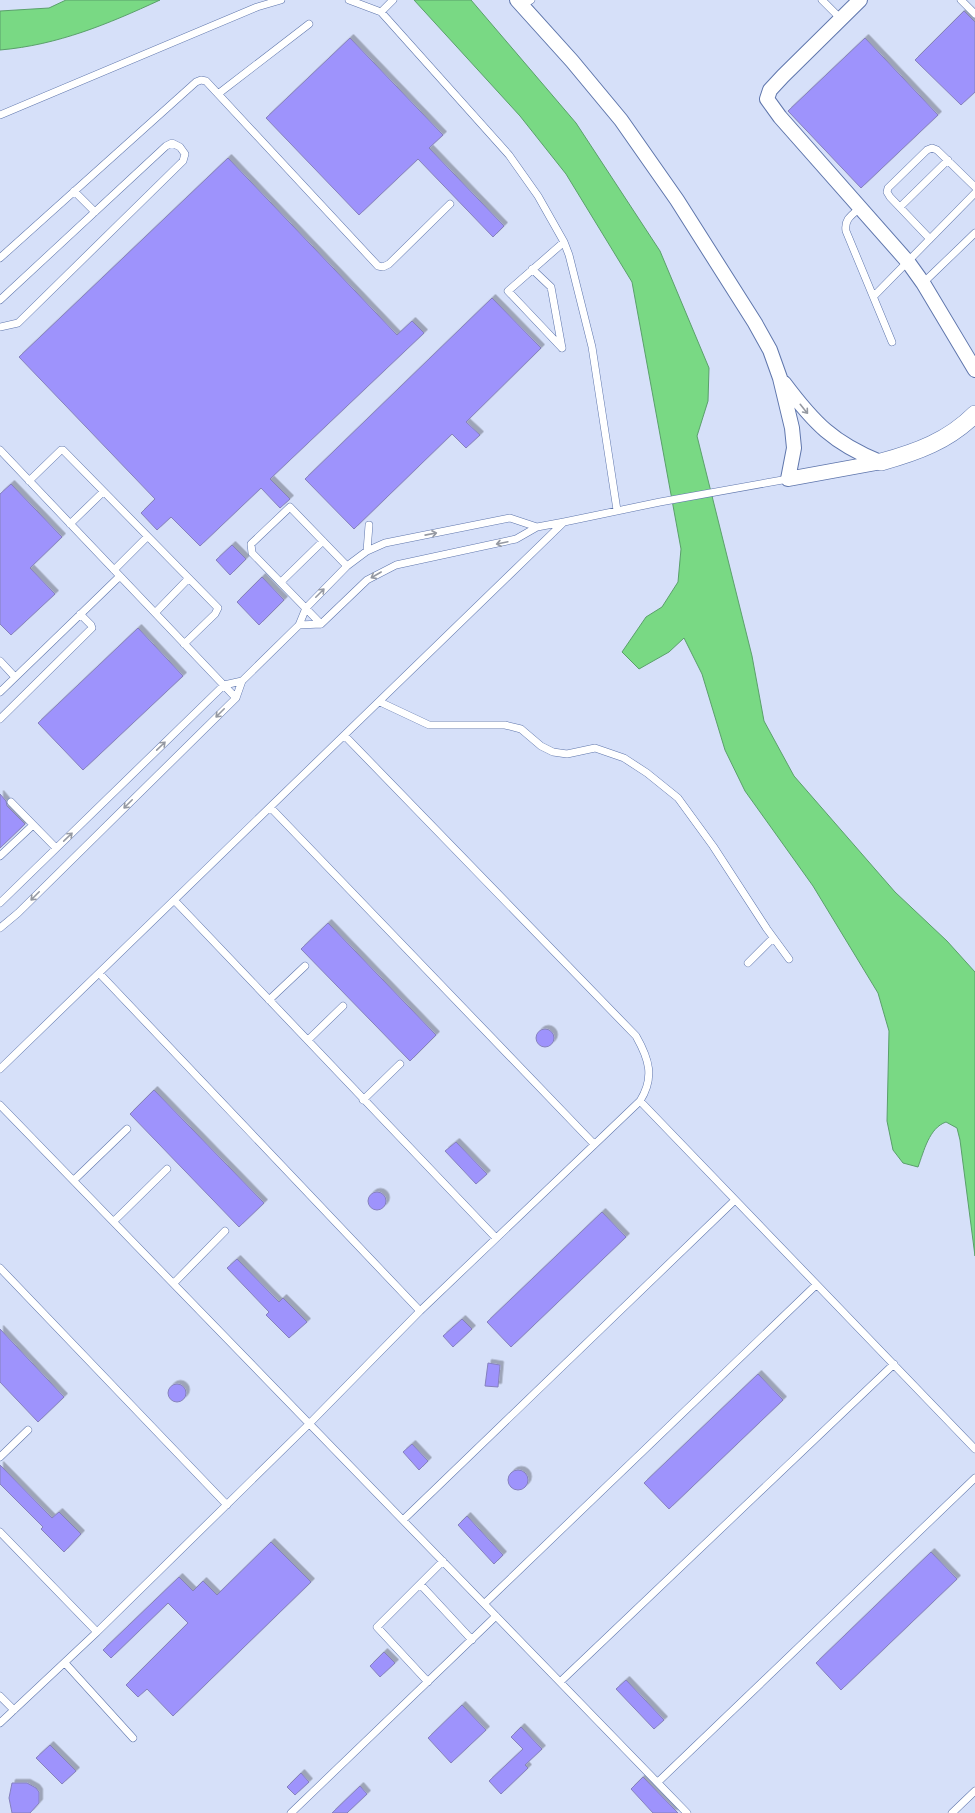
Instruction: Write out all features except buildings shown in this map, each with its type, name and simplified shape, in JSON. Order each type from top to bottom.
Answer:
[{"type":"street","points":[[860,0],[783,76],[770,90],[767,99],[780,117],[908,262],[923,283],[975,370]]},
{"type":"street","points":[[523,2],[604,100],[677,200],[755,322],[770,350],[780,378],[792,428],[794,448],[788,479],[882,462],[916,452],[942,441],[965,424],[975,414]]},
{"type":"street","points":[[780,378],[814,422],[834,439],[857,452],[882,462]]},
{"type":"lane","points":[[0,115],[257,7],[281,0]]},
{"type":"lane","points":[[349,0],[381,12],[509,155],[538,196],[564,242],[571,261],[592,347],[617,510]]},
{"type":"lane","points":[[381,12],[393,0]]},
{"type":"lane","points":[[822,0],[841,19]]},
{"type":"lane","points":[[961,0],[975,14]]},
{"type":"lane","points":[[218,94],[309,24]]},
{"type":"lane","points":[[0,258],[196,82],[201,80],[206,81],[378,266],[383,267],[389,264],[450,204]]},
{"type":"lane","points":[[0,300],[166,146],[172,143],[180,147],[185,154],[183,161],[18,324],[0,327]]},
{"type":"lane","points":[[930,239],[890,197],[887,192],[888,188],[927,150],[932,148],[937,150],[975,187]]},
{"type":"lane","points":[[900,207],[948,160]]},
{"type":"lane","points":[[74,191],[95,212]]},
{"type":"lane","points":[[874,296],[975,193]]},
{"type":"lane","points":[[860,208],[847,218],[845,225],[892,342]]},
{"type":"lane","points":[[923,283],[975,233]]},
{"type":"lane","points":[[532,269],[550,287],[562,348],[508,291],[532,269],[564,242]]},
{"type":"lane","points":[[0,450],[236,698]]},
{"type":"lane","points":[[30,481],[61,450],[63,450],[102,492],[218,608],[218,611],[184,644]]},
{"type":"lane","points":[[299,625],[321,624],[367,580],[396,565],[516,539],[537,527],[617,510],[788,479]]},
{"type":"lane","points":[[70,524],[102,492]]},
{"type":"lane","points":[[321,624],[250,549],[251,544],[290,507],[347,566]]},
{"type":"lane","points":[[0,928],[18,913],[236,698],[242,681],[299,625],[306,608],[347,566],[367,551],[385,543],[510,518],[537,527]]},
{"type":"lane","points":[[0,1069],[271,808],[564,522]]},
{"type":"lane","points":[[367,551],[368,525]]},
{"type":"lane","points":[[114,570],[147,537]]},
{"type":"lane","points":[[281,582],[323,542]]},
{"type":"lane","points":[[0,692],[120,576]]},
{"type":"lane","points":[[155,613],[188,579]]},
{"type":"lane","points":[[0,719],[92,628],[80,614]]},
{"type":"lane","points":[[0,662],[15,677]]},
{"type":"lane","points":[[0,903],[224,685],[242,681]]},
{"type":"lane","points":[[380,702],[429,725],[505,725],[521,729],[541,746],[552,752],[567,754],[596,748],[624,758],[647,773],[678,798],[713,846],[773,938],[789,959]]},
{"type":"lane","points":[[0,1723],[65,1663],[227,1505],[420,1311],[640,1101],[647,1089],[650,1070],[644,1051],[636,1036],[345,736]]},
{"type":"lane","points":[[11,802],[56,848]]},
{"type":"lane","points":[[271,808],[594,1144]]},
{"type":"lane","points":[[0,856],[33,824]]},
{"type":"lane","points":[[174,901],[496,1238]]},
{"type":"lane","points":[[748,962],[773,938]]},
{"type":"lane","points":[[269,1000],[305,966]]},
{"type":"lane","points":[[99,973],[420,1311]]},
{"type":"lane","points":[[308,1040],[344,1006]]},
{"type":"lane","points":[[363,1100],[400,1064]]},
{"type":"lane","points":[[640,1101],[975,1449]]},
{"type":"lane","points":[[0,1104],[687,1813]]},
{"type":"lane","points":[[74,1180],[127,1129]]},
{"type":"lane","points":[[114,1221],[167,1168]]},
{"type":"lane","points":[[403,1520],[735,1200]]},
{"type":"lane","points":[[174,1283],[225,1231]]},
{"type":"lane","points":[[0,1268],[227,1505]]},
{"type":"lane","points":[[485,1603],[816,1284]]},
{"type":"lane","points":[[560,1682],[894,1364]]},
{"type":"lane","points":[[0,1457],[28,1430]]},
{"type":"lane","points":[[658,1782],[975,1478]]},
{"type":"lane","points":[[0,1532],[97,1632]]},
{"type":"lane","points":[[428,1682],[377,1627],[443,1561]]},
{"type":"lane","points":[[420,1584],[472,1640]]},
{"type":"lane","points":[[292,1813],[496,1616]]},
{"type":"lane","points":[[65,1663],[133,1738]]},
{"type":"lane","points":[[0,1696],[14,1710]]},
{"type":"lane","points":[[952,1813],[975,1791]]},
{"type":"shaded area","points":[[66,0],[160,0],[82,32],[42,43],[0,50],[0,11],[49,8]]},
{"type":"shaded area","points":[[414,0],[471,0],[576,123],[660,251],[709,368],[708,401],[697,436],[752,656],[764,721],[794,776],[895,892],[947,941],[975,972],[975,1256],[960,1140],[957,1128],[946,1122],[935,1129],[925,1147],[918,1167],[903,1163],[893,1150],[887,1121],[889,1031],[878,993],[813,886],[745,791],[725,750],[702,674],[684,638],[669,652],[639,669],[622,652],[646,617],[662,607],[678,582],[681,549],[632,282],[566,174],[520,116]]}]
